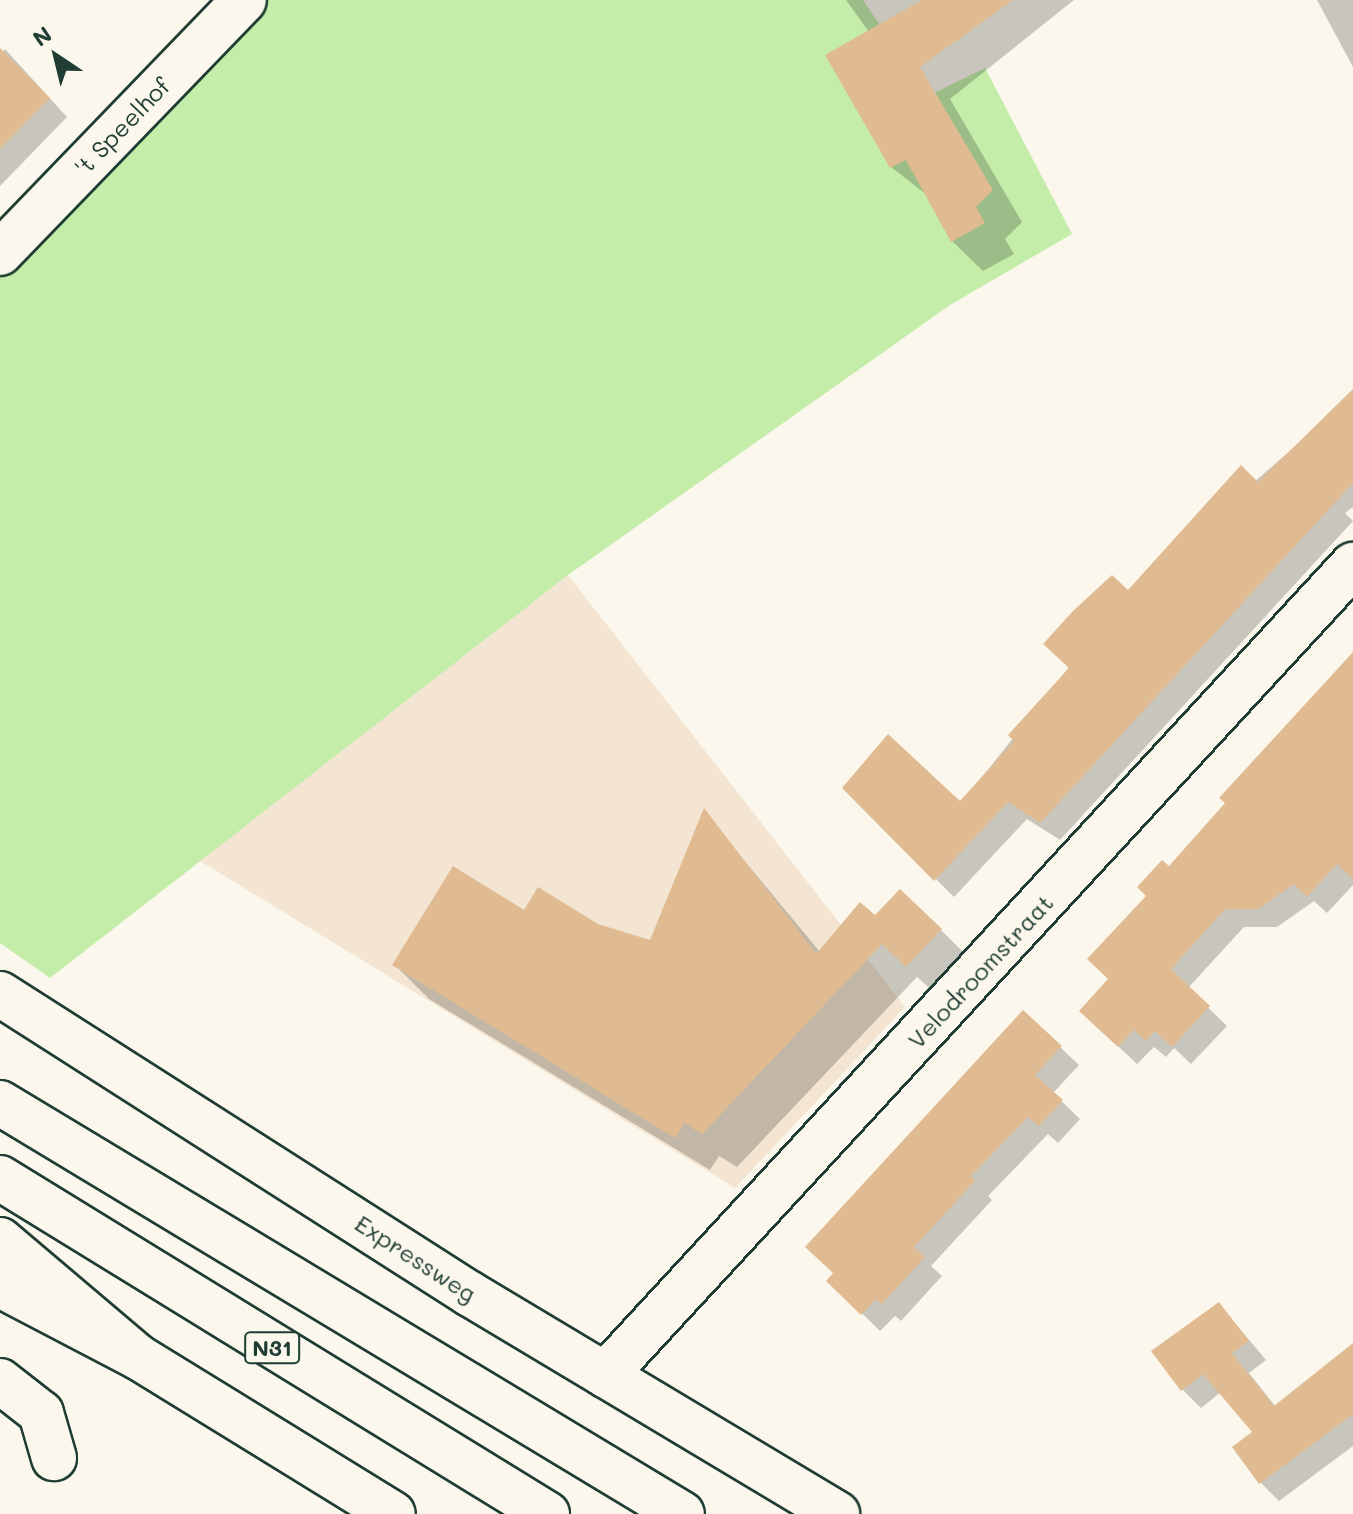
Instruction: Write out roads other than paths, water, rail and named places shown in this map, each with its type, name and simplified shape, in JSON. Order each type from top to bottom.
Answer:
[{"type":"main road","name":"'t Speelhof","points":[[0,253],[244,0]]},
{"type":"main road","name":"Velodroomstraat","points":[[605,1375],[1353,565]]},
{"type":"main road","name":"Expressweg","points":[[0,994],[605,1375],[837,1514]]},
{"type":"main road","points":[[0,1103],[682,1514]]},
{"type":"main road","name":"N31","points":[[0,1178],[547,1514]]},
{"type":"main road","points":[[0,1240],[138,1357]]},
{"type":"main road","points":[[0,1285],[138,1357],[393,1514]]},
{"type":"main road","points":[[0,1381],[41,1413],[54,1458]]}]
